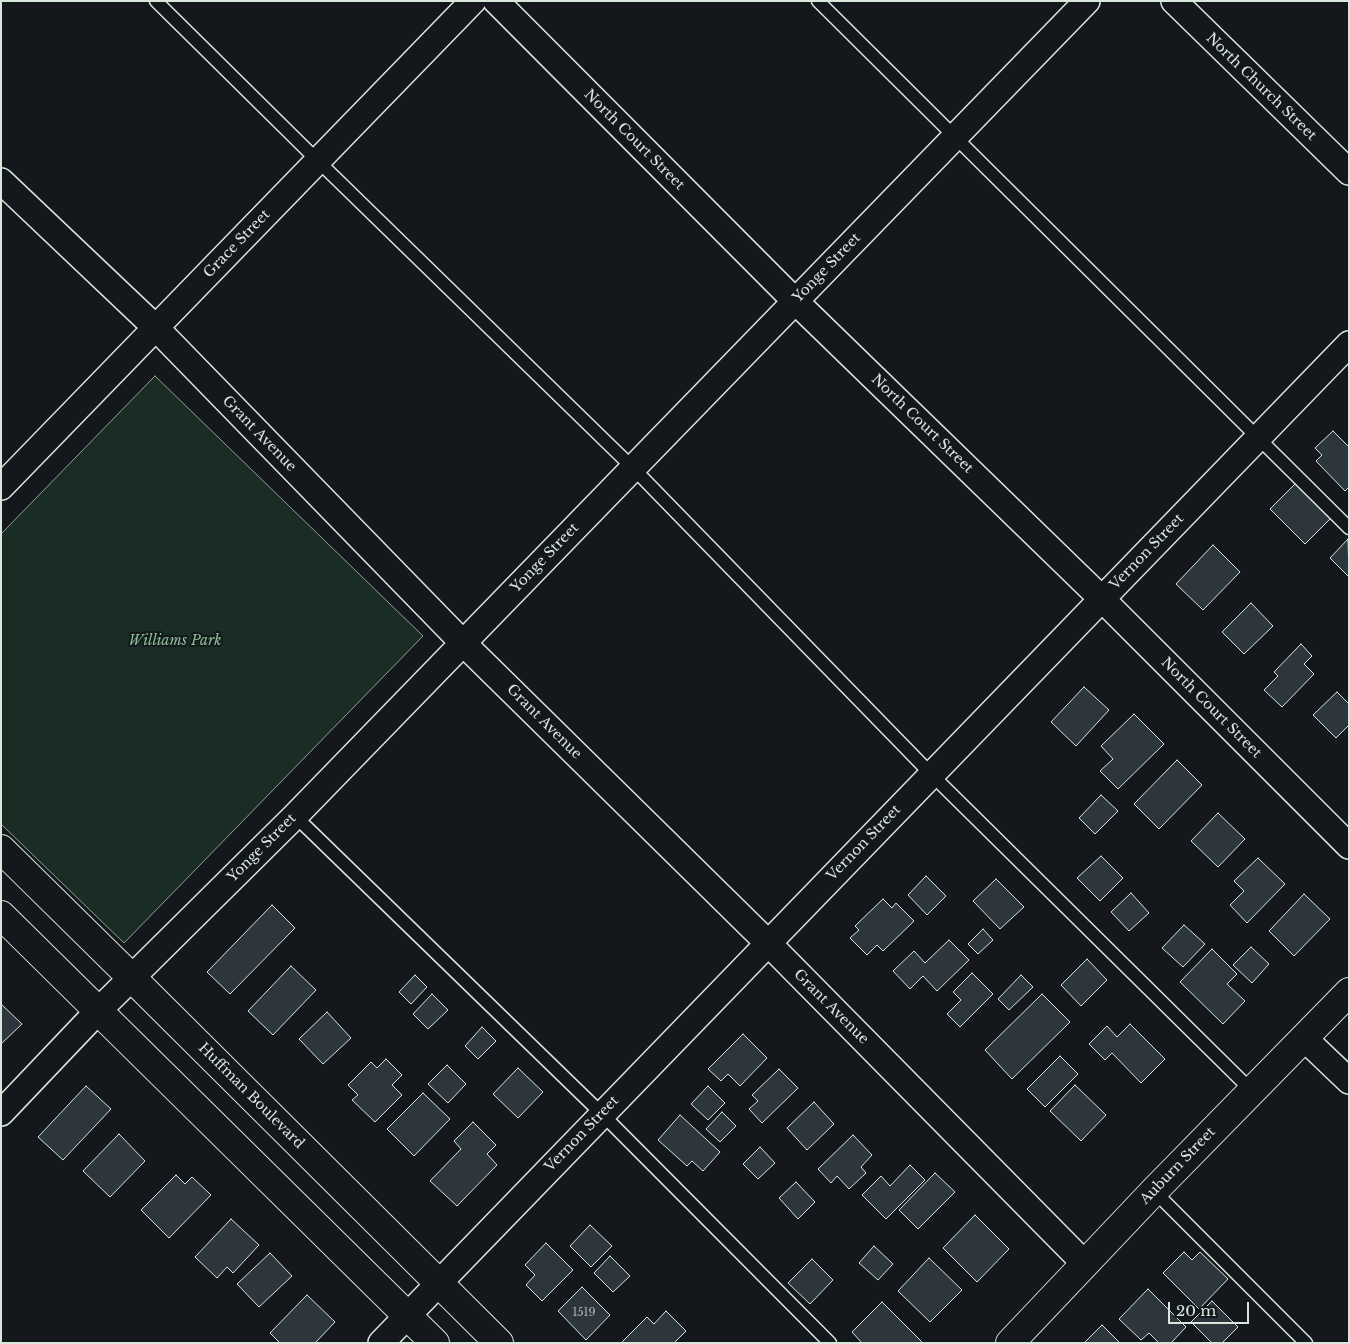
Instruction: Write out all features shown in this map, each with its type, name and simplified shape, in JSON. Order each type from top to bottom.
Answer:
[{"type":"street","name":"Grace Street","points":[[1,487],[473,1]]},
{"type":"street","name":"North Court Street","points":[[496,1],[795,301],[1102,599],[1349,846]]},
{"type":"street","name":"Yonge Street","points":[[1,1113],[98,1011],[295,816],[1087,1]]},
{"type":"street","name":"North Church Street","points":[[1174,1],[1349,172]]},
{"type":"street","name":"Grant Avenue","points":[[1,181],[156,328],[463,643],[768,943],[1085,1264]]},
{"type":"street","name":"Vernon Street","points":[[381,1343],[1349,344]]},
{"type":"street","name":"Huffman Boulevard","points":[[1,849],[499,1343]]},
{"type":"street","points":[[1,915],[435,1343]]},
{"type":"street","name":"Auburn Street","points":[[1010,1343],[1154,1191],[1349,992]]},
{"type":"street","points":[[1304,1038],[1349,1080]]},
{"type":"lane","points":[[156,1],[632,468],[932,774],[1252,1091]]},
{"type":"lane","points":[[818,1],[1349,528]]},
{"type":"lane","points":[[295,816],[602,1114],[830,1343]]},
{"type":"lane","points":[[1154,1191],[1306,1343]]},
{"type":"green space","name":"Williams Park","points":[[155,376],[423,636],[124,943],[1,824],[1,534]]},
{"type":"building","points":[[1333,431],[1349,447],[1349,487],[1345,491],[1316,461],[1322,455],[1315,448]]},
{"type":"building","points":[[1295,484],[1330,519],[1305,544],[1270,509]]},
{"type":"building","points":[[1348,539],[1349,576],[1330,558]]},
{"type":"building","points":[[1213,545],[1240,572],[1203,610],[1176,584]]},
{"type":"building","points":[[1251,603],[1273,626],[1244,654],[1222,632]]},
{"type":"building","points":[[1301,644],[1312,656],[1304,664],[1314,674],[1282,707],[1264,690],[1278,676],[1274,672]]},
{"type":"building","points":[[1084,687],[1109,710],[1076,746],[1051,722]]},
{"type":"building","points":[[1337,692],[1349,704],[1349,725],[1336,738],[1313,715]]},
{"type":"building","points":[[1134,714],[1164,744],[1118,789],[1100,771],[1113,759],[1101,746]]},
{"type":"building","points":[[1177,760],[1202,785],[1159,829],[1134,804]]},
{"type":"building","points":[[1101,795],[1118,811],[1095,834],[1079,818]]},
{"type":"building","points":[[1218,813],[1245,839],[1218,867],[1191,841]]},
{"type":"building","points":[[1101,856],[1123,878],[1100,901],[1077,878]]},
{"type":"building","points":[[1258,858],[1285,884],[1247,923],[1230,905],[1244,891],[1234,881]]},
{"type":"building","points":[[926,876],[946,896],[927,915],[908,895]]},
{"type":"building","points":[[996,879],[1024,907],[1000,929],[973,901]]},
{"type":"building","points":[[1131,893],[1149,913],[1129,931],[1111,912]]},
{"type":"building","points":[[1304,894],[1330,919],[1294,956],[1269,931]]},
{"type":"building","points":[[883,899],[892,908],[896,903],[914,921],[883,951],[877,945],[867,955],[850,938],[859,930],[855,926]]},
{"type":"building","points":[[272,905],[295,928],[230,994],[207,972]]},
{"type":"building","points":[[1184,925],[1205,944],[1183,967],[1162,948]]},
{"type":"building","points":[[983,929],[993,940],[978,954],[968,944]]},
{"type":"building","points":[[949,940],[969,960],[937,991],[923,976],[910,989],[893,971],[914,951],[925,963]]},
{"type":"building","points":[[1251,947],[1269,964],[1252,983],[1233,965]]},
{"type":"building","points":[[1212,949],[1237,974],[1227,984],[1245,1001],[1223,1024],[1180,982]]},
{"type":"building","points":[[1087,959],[1107,980],[1081,1006],[1061,985]]},
{"type":"building","points":[[291,966],[316,990],[273,1035],[248,1011]]},
{"type":"building","points":[[972,973],[993,994],[960,1027],[947,1014],[961,1000],[953,992]]},
{"type":"building","points":[[415,975],[427,987],[411,1004],[399,992]]},
{"type":"building","points":[[1021,975],[1033,987],[1009,1010],[998,999]]},
{"type":"building","points":[[432,994],[448,1010],[428,1029],[413,1014]]},
{"type":"building","points":[[1042,994],[1070,1022],[1012,1079],[985,1050]]},
{"type":"building","points":[[1,1004],[22,1024],[1,1044]]},
{"type":"building","points":[[327,1012],[351,1038],[323,1064],[299,1039]]},
{"type":"building","points":[[1130,1024],[1165,1059],[1141,1083],[1112,1053],[1105,1060],[1089,1044],[1107,1026],[1117,1037]]},
{"type":"building","points":[[482,1027],[496,1041],[478,1059],[465,1046]]},
{"type":"building","points":[[743,1034],[767,1058],[740,1086],[728,1074],[721,1081],[708,1069]]},
{"type":"building","points":[[1060,1056],[1078,1074],[1045,1107],[1027,1089]]},
{"type":"building","points":[[386,1059],[402,1075],[392,1085],[402,1095],[375,1122],[352,1100],[358,1095],[348,1085],[371,1062],[377,1068]]},
{"type":"building","points":[[447,1065],[466,1084],[448,1103],[428,1084]]},
{"type":"building","points":[[518,1068],[543,1092],[518,1118],[493,1094]]},
{"type":"building","points":[[779,1069],[798,1088],[762,1123],[749,1109],[758,1101],[752,1095]]},
{"type":"building","points":[[1075,1085],[1106,1115],[1081,1141],[1050,1111]]},
{"type":"building","points":[[86,1086],[111,1109],[63,1160],[38,1137]]},
{"type":"building","points":[[708,1086],[725,1103],[708,1120],[691,1104]]},
{"type":"building","points":[[423,1093],[450,1119],[414,1156],[387,1129]]},
{"type":"building","points":[[814,1102],[834,1124],[807,1150],[787,1128]]},
{"type":"building","points":[[722,1112],[736,1126],[720,1142],[706,1129]]},
{"type":"building","points":[[680,1115],[720,1152],[703,1171],[692,1161],[687,1166],[658,1140]]},
{"type":"building","points":[[473,1122],[496,1145],[487,1154],[497,1165],[457,1206],[430,1181],[461,1149],[454,1141]]},
{"type":"building","points":[[119,1134],[145,1161],[110,1197],[83,1171]]},
{"type":"building","points":[[853,1135],[872,1155],[861,1167],[866,1173],[849,1189],[837,1176],[831,1183],[818,1169]]},
{"type":"building","points":[[760,1147],[775,1163],[758,1179],[743,1164]]},
{"type":"building","points":[[910,1165],[925,1180],[886,1219],[862,1195],[881,1176],[890,1186]]},
{"type":"building","points":[[935,1173],[955,1192],[918,1229],[899,1210]]},
{"type":"building","points":[[176,1175],[185,1184],[192,1177],[211,1195],[169,1238],[141,1210]]},
{"type":"building","points":[[796,1182],[815,1202],[798,1219],[779,1198]]},
{"type":"building","points":[[975,1215],[1009,1249],[977,1282],[943,1248]]},
{"type":"building","points":[[231,1219],[259,1245],[233,1273],[227,1267],[217,1278],[195,1257]]},
{"type":"building","points":[[590,1225],[612,1246],[591,1267],[570,1246]]},
{"type":"building","points":[[546,1243],[573,1270],[542,1301],[526,1285],[535,1275],[525,1265]]},
{"type":"building","points":[[874,1246],[893,1264],[878,1280],[859,1263]]},
{"type":"building","points":[[1184,1252],[1192,1260],[1200,1252],[1228,1279],[1199,1309],[1163,1273]]},
{"type":"building","points":[[270,1253],[292,1276],[259,1307],[237,1284]]},
{"type":"building","points":[[610,1256],[630,1276],[613,1292],[594,1273]]},
{"type":"building","points":[[929,1258],[962,1290],[930,1322],[898,1291]]},
{"type":"building","points":[[812,1259],[833,1280],[810,1304],[788,1283]]},
{"type":"building","points":[[582,1287],[610,1315],[586,1340],[558,1311]]},
{"type":"building","points":[[1148,1289],[1186,1327],[1171,1343],[1159,1343],[1149,1333],[1141,1340],[1119,1319]]},
{"type":"building","points":[[307,1295],[335,1322],[315,1343],[279,1343],[270,1333]]},
{"type":"building","points":[[1212,1301],[1238,1327],[1222,1343],[1212,1343],[1191,1322]]},
{"type":"building","points":[[882,1302],[923,1343],[862,1343],[852,1332]]},
{"type":"building","points":[[666,1311],[686,1331],[674,1343],[621,1343],[647,1317],[654,1324]]},
{"type":"building","points":[[1102,1325],[1120,1343],[1084,1343]]}]
